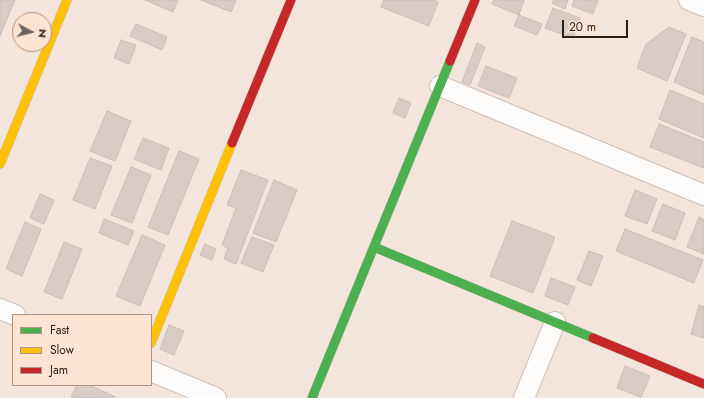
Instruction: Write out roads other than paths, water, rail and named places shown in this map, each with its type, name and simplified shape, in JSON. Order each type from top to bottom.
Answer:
[{"type":"street","points":[[0,164],[67,0]]},
{"type":"street","points":[[152,341],[291,0]]},
{"type":"street","points":[[312,398],[475,0]]},
{"type":"street","points":[[689,0],[704,6]]},
{"type":"street","points":[[440,86],[704,196]]},
{"type":"street","points":[[374,247],[704,384]]},
{"type":"street","points":[[0,309],[12,314]]},
{"type":"street","points":[[524,398],[555,322]]},
{"type":"street","points":[[152,371],[216,398]]}]
